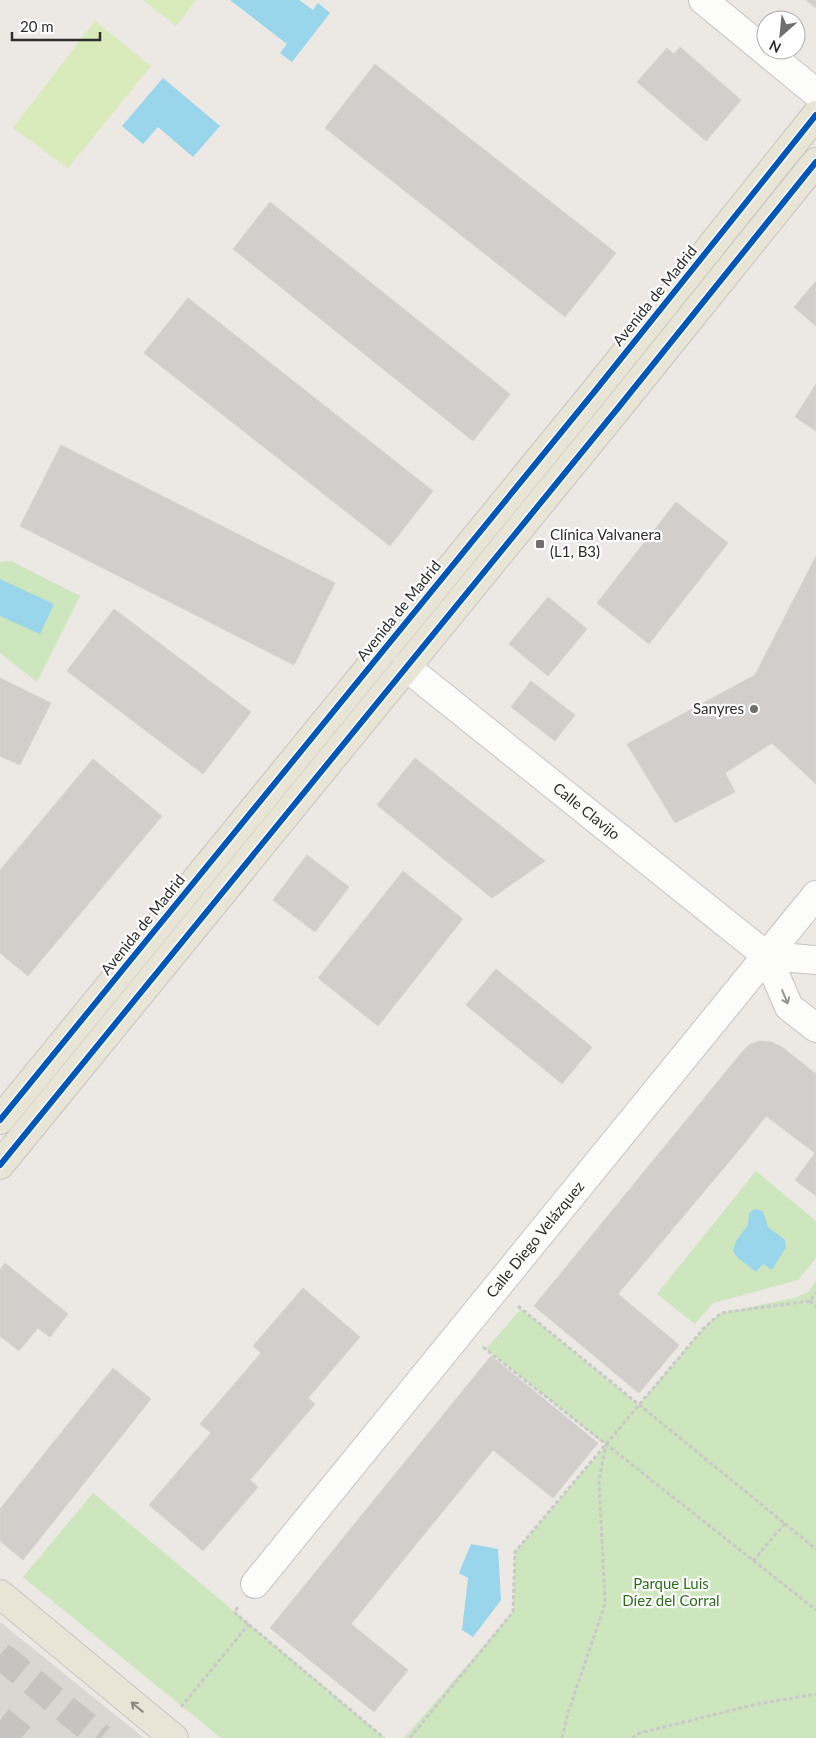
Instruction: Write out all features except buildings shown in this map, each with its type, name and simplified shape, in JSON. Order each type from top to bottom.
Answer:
[{"type":"main road","name":"Avenida de Madrid","points":[[0,1120],[597,388],[816,115]]},
{"type":"main road","points":[[0,1165],[336,755],[816,162]]},
{"type":"main road","points":[[0,1594],[169,1733]]},
{"type":"street","points":[[703,0],[816,94]]},
{"type":"street","name":"Calle Clavijo","points":[[406,667],[767,956],[789,1006],[816,1028]]},
{"type":"street","name":"Calle Diego Velázquez","points":[[255,1584],[816,895]]},
{"type":"street","points":[[767,956],[816,960]]},
{"type":"path","points":[[496,1289],[816,1549]]},
{"type":"path","points":[[810,1302],[816,1293]]},
{"type":"path","points":[[410,1738],[513,1612],[515,1552],[704,1328],[721,1313],[810,1302],[816,1307]]},
{"type":"path","points":[[462,1330],[816,1610]]},
{"type":"path","points":[[562,1738],[568,1713],[605,1604],[599,1480],[606,1444]]},
{"type":"path","points":[[753,1561],[785,1524]]},
{"type":"path","points":[[255,1584],[234,1612],[384,1738]]},
{"type":"path","points":[[169,1733],[249,1624]]},
{"type":"path","points":[[632,1738],[640,1733],[748,1707],[816,1694]]},
{"type":"green space","points":[[143,0],[196,0],[176,26]]},
{"type":"green space","points":[[95,21],[151,66],[68,168],[13,128]]},
{"type":"green space","points":[[11,561],[80,596],[37,682],[0,653],[0,562]]},
{"type":"green space","points":[[756,1171],[816,1221],[816,1258],[798,1280],[713,1303],[695,1324],[657,1294]]},
{"type":"green space","name":"Parque Luis Díez del Corral","points":[[816,1281],[816,1738],[404,1738],[513,1612],[515,1552],[606,1445],[486,1349],[521,1309],[639,1405],[704,1328],[721,1313],[794,1298],[808,1292]]},
{"type":"green space","points":[[93,1493],[385,1738],[221,1738],[23,1577]]},
{"type":"shaded area","points":[[0,1622],[144,1738],[0,1738]]},
{"type":"water","points":[[230,0],[299,0],[313,10],[318,3],[330,13],[292,62],[280,53],[287,44]]},
{"type":"water","points":[[163,78],[220,126],[193,157],[158,127],[143,144],[122,126]]},
{"type":"water","points":[[0,579],[54,604],[40,634],[0,616]]},
{"type":"water","points":[[755,1209],[763,1211],[768,1227],[785,1240],[786,1247],[772,1270],[763,1264],[756,1272],[737,1257],[733,1251],[736,1241],[748,1225],[749,1213]]},
{"type":"water","points":[[471,1544],[498,1549],[501,1600],[473,1637],[462,1630],[468,1578],[459,1573]]},
{"type":"tunnel","points":[[0,1655],[101,1738]]},
{"type":"tunnel","points":[[0,1720],[22,1738]]},
{"type":"cycle path","points":[[0,1120],[595,391],[816,115]]},
{"type":"cycle path","points":[[0,1165],[618,408],[816,162]]},
{"type":"place","name":"Clínica Valvanera (L1, B3)","points":[[540,544]]},
{"type":"place","name":"Sanyres","points":[[754,709]]}]
